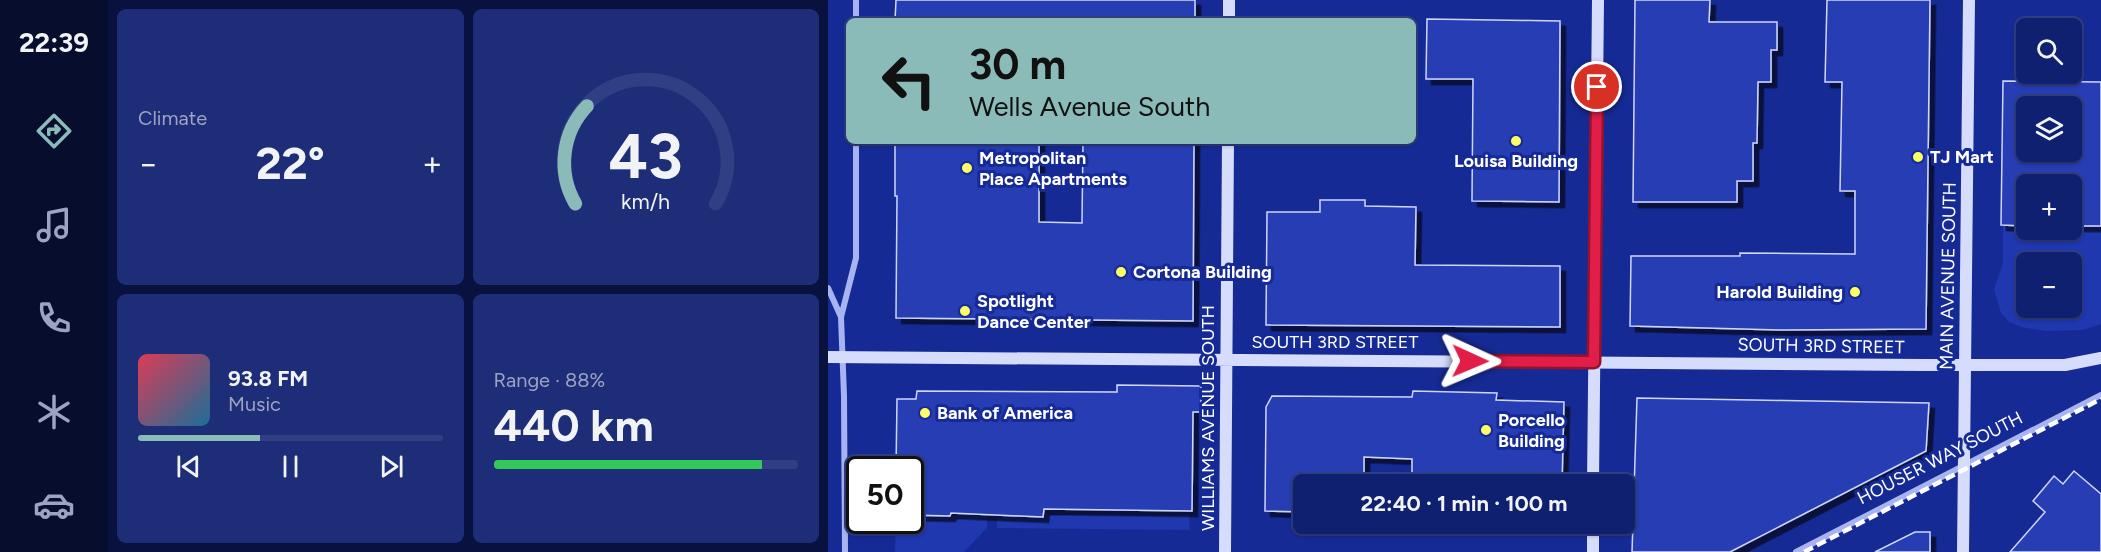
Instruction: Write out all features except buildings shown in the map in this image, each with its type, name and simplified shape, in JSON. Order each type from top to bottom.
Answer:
[{"type":"main road","points":[[1229,0],[1229,18]]},
{"type":"main road","points":[[1593,474],[1598,0]]},
{"type":"main road","name":"MAIN AVENUE SOUTH","points":[[1963,552],[1969,0]]},
{"type":"main road","name":"WILLIAMS AVENUE SOUTH","points":[[1225,552],[1228,144]]},
{"type":"main road","name":"SOUTH 3RD STREET","points":[[828,357],[1965,365],[2065,364],[2097,359]]},
{"type":"main road","points":[[1593,534],[1593,552]]},
{"type":"street","points":[[856,0],[856,18]]},
{"type":"street","points":[[845,552],[841,317],[856,258],[856,144]]},
{"type":"street","points":[[828,288],[841,317]]},
{"type":"street","name":"HOUSER WAY SOUTH","points":[[1796,552],[2101,395]]},
{"type":"shaded area","points":[[2003,225],[2016,226],[2016,240],[2082,240],[2082,226],[2101,226],[2101,324],[2083,330],[2045,331],[2021,327],[2009,322],[2001,313],[1994,289],[2003,263]]},
{"type":"shaded area","points":[[924,515],[987,515],[987,528],[964,552],[895,552],[896,534],[924,534]]},
{"type":"shaded area","points":[[997,515],[1189,515],[1190,530],[997,528]]},
{"type":"railway","points":[[1804,552],[2101,399]]},
{"type":"place","name":"Louisa Building","points":[[1516,141]]},
{"type":"place","name":"TJ Mart","points":[[1918,157]]},
{"type":"place","name":"Metropolitan Place Apartments","points":[[967,168]]},
{"type":"place","name":"Cortona Building","points":[[1121,272]]},
{"type":"place","name":"Harold Building","points":[[1855,292]]},
{"type":"place","name":"Spotlight Dance Center","points":[[965,311]]},
{"type":"place","name":"Bank of America","points":[[925,413]]},
{"type":"place","name":"Porcello Building","points":[[1486,430]]},
{"type":"route","points":[[1470,361],[1594,362],[1597,87]]}]
